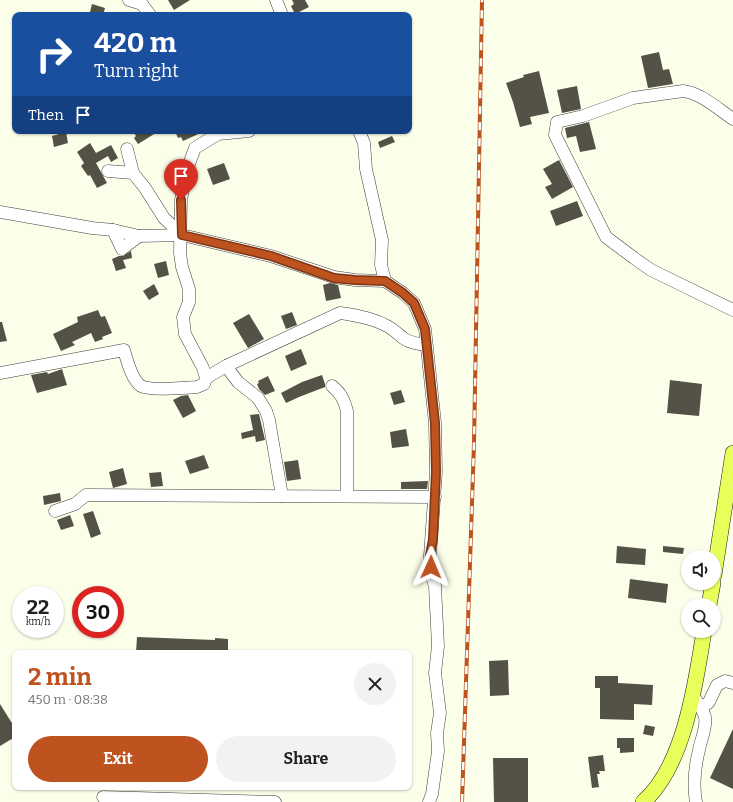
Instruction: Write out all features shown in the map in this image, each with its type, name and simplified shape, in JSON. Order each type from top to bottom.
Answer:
[{"type":"main road","points":[[718,550],[733,453]]},
{"type":"main road","points":[[643,802],[663,777],[675,754],[693,695],[703,638]]},
{"type":"street","points":[[128,0],[142,4],[148,12]]},
{"type":"street","points":[[276,0],[281,12]]},
{"type":"street","points":[[733,119],[702,98],[690,92],[660,93],[633,98],[583,116],[557,122],[555,135],[606,237],[651,270],[733,310]]},
{"type":"street","points":[[0,373],[124,350],[130,372],[141,386],[154,388],[197,387],[204,384],[206,378],[203,368],[185,334],[183,317],[189,302],[189,289],[182,267],[180,253],[182,235],[181,200],[186,172],[195,148],[216,134]]},
{"type":"street","points":[[360,134],[364,143],[366,169],[382,240],[381,265],[385,281]]},
{"type":"street","points":[[127,149],[133,173],[145,188],[164,218],[182,235]]},
{"type":"street","points":[[108,171],[133,173]]},
{"type":"street","points":[[0,212],[92,228],[113,230],[139,236],[182,235],[271,256],[334,278],[385,281],[403,293],[414,303],[425,329],[435,423],[436,472],[430,556],[432,577],[435,586],[438,646],[435,673],[440,713],[437,733],[438,751],[432,794],[429,802]]},
{"type":"street","points":[[113,230],[122,250],[139,236]]},
{"type":"street","points":[[206,378],[226,366],[340,313],[354,315],[384,324],[403,338],[414,343],[426,345]]},
{"type":"street","points":[[226,366],[238,382],[258,398],[266,410],[282,496]]},
{"type":"street","points":[[332,386],[339,392],[344,400],[347,411],[347,496]]},
{"type":"street","points":[[55,511],[75,504],[86,495],[435,497]]},
{"type":"street","points":[[702,708],[709,702],[717,685],[725,681],[733,683]]},
{"type":"street","points":[[693,695],[702,708],[706,724],[696,766],[694,794],[696,802]]},
{"type":"street","points":[[103,796],[275,802]]},
{"type":"building","points":[[168,0],[190,0],[174,10]]},
{"type":"building","points":[[292,0],[305,0],[309,7],[299,12],[294,12],[291,6],[294,4]]},
{"type":"building","points":[[92,4],[105,8],[104,12],[90,12]]},
{"type":"building","points":[[659,52],[663,70],[669,69],[673,84],[648,88],[641,56]]},
{"type":"building","points":[[539,71],[549,113],[530,117],[532,124],[520,127],[506,83],[524,77],[523,75]]},
{"type":"building","points":[[577,86],[581,109],[562,113],[557,90]]},
{"type":"building","points":[[589,122],[596,149],[580,152],[576,136],[567,138],[565,128]]},
{"type":"building","points":[[66,134],[68,143],[54,147],[52,136]]},
{"type":"building","points":[[135,134],[154,134],[138,144],[134,138],[136,136]]},
{"type":"building","points":[[176,134],[198,134],[183,141],[181,137],[178,138]]},
{"type":"building","points":[[392,136],[395,142],[380,148],[378,142]]},
{"type":"building","points":[[90,143],[96,153],[111,145],[118,158],[111,162],[108,156],[96,163],[107,183],[97,188],[90,175],[88,176],[81,166],[84,163],[77,152]]},
{"type":"building","points":[[559,160],[573,187],[552,199],[545,187],[552,184],[543,169]]},
{"type":"building","points":[[224,163],[230,179],[213,185],[207,169]]},
{"type":"building","points":[[577,201],[583,216],[556,226],[550,211]]},
{"type":"building","points":[[131,251],[132,258],[123,260],[126,268],[116,271],[112,259],[123,256]]},
{"type":"building","points":[[166,261],[169,275],[158,278],[154,264]]},
{"type":"building","points":[[330,283],[338,285],[341,298],[326,301],[323,285]]},
{"type":"building","points":[[154,284],[159,294],[149,300],[143,291]]},
{"type":"building","points":[[98,310],[101,317],[105,316],[112,333],[95,342],[91,333],[72,342],[75,345],[61,351],[53,334],[78,322],[77,317]]},
{"type":"building","points":[[292,312],[297,325],[286,329],[281,316]]},
{"type":"building","points":[[249,314],[264,339],[248,348],[233,323]]},
{"type":"building","points":[[0,322],[2,322],[7,341],[0,342]]},
{"type":"building","points":[[301,349],[307,364],[291,371],[285,356]]},
{"type":"building","points":[[62,369],[67,385],[37,393],[31,375],[47,372],[48,374]]},
{"type":"building","points":[[322,375],[325,387],[286,403],[281,393],[302,382]]},
{"type":"building","points":[[268,376],[275,391],[265,395],[259,389],[257,384],[259,383],[258,381]]},
{"type":"building","points":[[670,380],[702,384],[699,416],[667,413]]},
{"type":"building","points":[[401,390],[405,402],[394,405],[390,393]]},
{"type":"building","points":[[188,395],[196,411],[183,418],[173,400],[181,396]]},
{"type":"building","points":[[259,414],[265,440],[256,442],[255,436],[242,439],[241,433],[253,430],[250,415]]},
{"type":"building","points":[[406,429],[409,446],[392,448],[390,432]]},
{"type":"building","points":[[204,455],[209,468],[190,474],[185,461]]},
{"type":"building","points":[[298,460],[301,479],[287,481],[284,462]]},
{"type":"building","points":[[123,468],[127,484],[113,488],[109,472]]},
{"type":"building","points":[[161,472],[163,486],[151,487],[149,473]]},
{"type":"building","points":[[428,481],[427,489],[401,489],[401,482]]},
{"type":"building","points":[[60,493],[61,501],[44,505],[43,496]]},
{"type":"building","points":[[93,511],[101,534],[91,538],[83,514]]},
{"type":"building","points":[[70,515],[74,526],[61,530],[57,520]]},
{"type":"building","points":[[617,546],[646,549],[645,565],[616,563]]},
{"type":"building","points":[[663,546],[684,548],[684,550],[681,550],[681,554],[663,552]]},
{"type":"building","points":[[630,579],[668,584],[666,603],[628,598]]},
{"type":"building","points":[[137,637],[215,640],[215,638],[228,639],[228,650],[136,650]]},
{"type":"building","points":[[508,660],[509,695],[490,696],[489,661]]},
{"type":"building","points":[[595,676],[618,676],[618,683],[653,685],[652,705],[634,704],[634,720],[600,719],[600,688],[595,688]]},
{"type":"building","points":[[0,704],[12,723],[12,739],[0,746]]},
{"type":"building","points":[[645,725],[655,727],[653,736],[643,734]]},
{"type":"building","points":[[733,729],[733,789],[710,778]]},
{"type":"building","points":[[617,738],[634,738],[634,752],[620,753],[620,748],[617,748]]},
{"type":"building","points":[[603,755],[605,771],[599,771],[600,774],[597,774],[599,787],[592,788],[588,757]]},
{"type":"building","points":[[493,758],[528,758],[528,802],[494,802]]},
{"type":"railway","points":[[462,802],[474,443],[482,0]]},
{"type":"route","points":[[181,200],[182,235],[271,256],[334,278],[385,281],[403,293],[414,303],[425,329],[435,423],[436,472],[433,539],[430,556],[431,567]]}]
